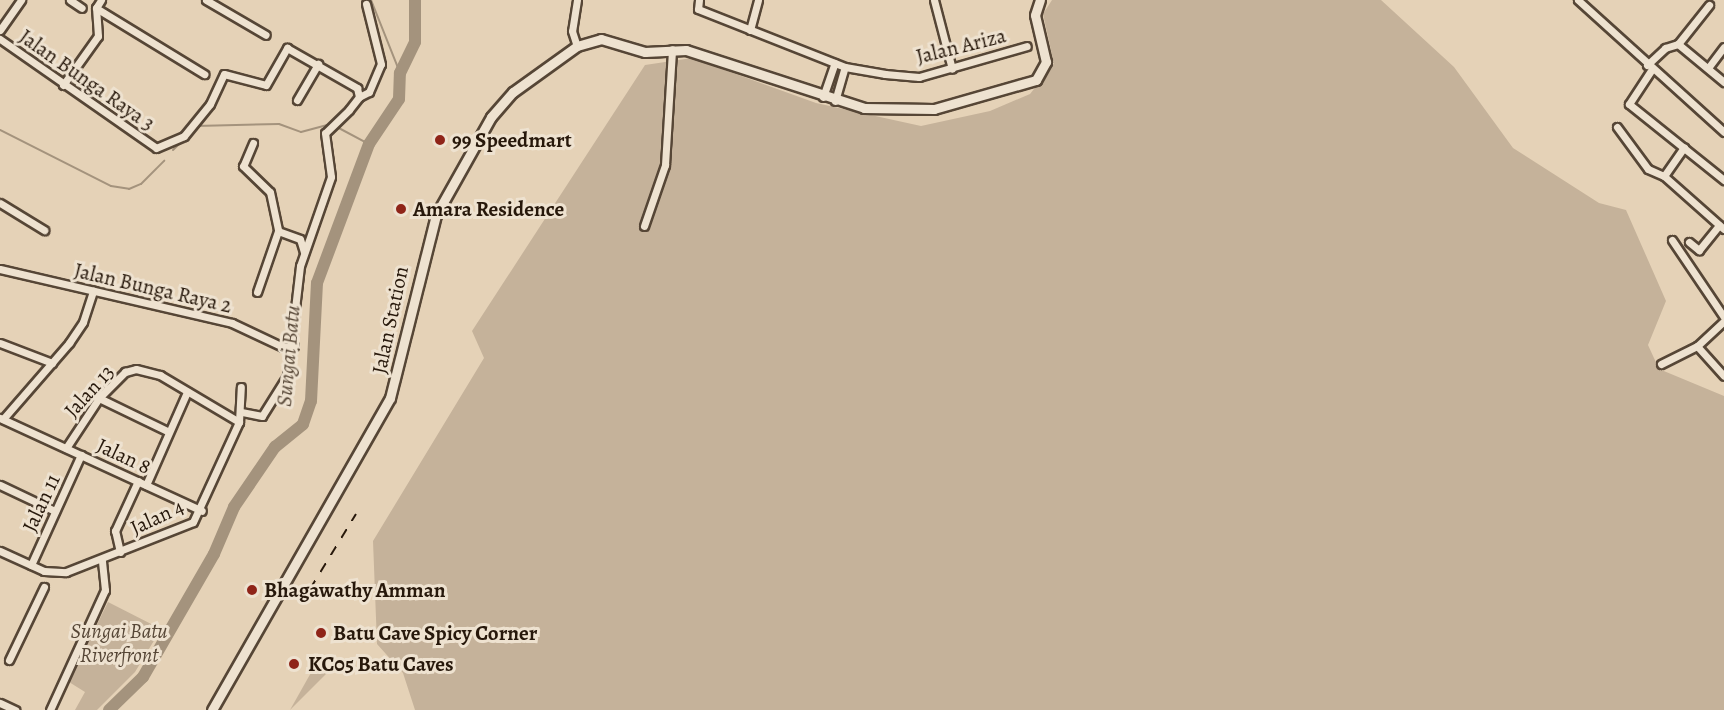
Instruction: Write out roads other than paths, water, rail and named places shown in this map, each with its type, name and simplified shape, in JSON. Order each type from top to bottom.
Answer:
[{"type":"street","points":[[0,30],[21,0]]},
{"type":"street","points":[[70,0],[82,8]]},
{"type":"street","points":[[63,85],[98,36],[96,8],[101,0]]},
{"type":"street","points":[[206,0],[266,35]]},
{"type":"street","points":[[577,0],[572,31],[577,46]]},
{"type":"street","name":"Jalan Ariza","points":[[699,0],[698,9],[845,67],[919,77],[1027,46]]},
{"type":"street","points":[[750,30],[758,0]]},
{"type":"street","points":[[934,0],[952,69]]},
{"type":"street","name":"Jalan Station","points":[[212,710],[390,398],[407,341],[417,273],[449,186],[503,100],[577,46],[601,39],[645,52],[672,49],[719,59],[823,97],[864,108],[934,109],[1029,85],[1046,62],[1035,15],[1040,0]]},
{"type":"street","points":[[1578,0],[1724,132]]},
{"type":"street","points":[[242,412],[263,415],[287,376],[294,346],[292,300],[304,252],[327,198],[331,158],[326,131],[359,97],[369,92],[381,64],[366,4]]},
{"type":"street","points":[[1709,4],[1678,44],[1665,48],[1650,67],[1629,104],[1724,180]]},
{"type":"street","points":[[96,8],[204,74]]},
{"type":"street","name":"Jalan Bunga Raya 3","points":[[0,39],[156,148],[184,136],[210,104],[224,74],[270,82],[287,48],[318,64]]},
{"type":"street","points":[[1678,44],[1724,82]]},
{"type":"street","points":[[1707,68],[1724,47]]},
{"type":"street","points":[[644,226],[665,165],[672,49]]},
{"type":"street","points":[[823,97],[835,63]]},
{"type":"street","points":[[297,100],[318,64],[354,85],[359,97]]},
{"type":"street","points":[[835,101],[845,67]]},
{"type":"street","points":[[1617,127],[1640,161],[1664,176],[1722,227],[1699,250],[1689,242]]},
{"type":"street","points":[[253,143],[242,163],[270,192],[278,231],[257,292]]},
{"type":"street","points":[[1664,176],[1684,147]]},
{"type":"street","points":[[0,203],[44,230]]},
{"type":"street","points":[[278,231],[300,239],[304,252]]},
{"type":"street","points":[[1661,364],[1697,346],[1724,319],[1672,240]]},
{"type":"street","name":"Jalan Bunga Raya 2","points":[[0,269],[232,323],[283,347],[294,346]]},
{"type":"street","points":[[1,418],[52,363],[84,322],[93,291]]},
{"type":"street","points":[[0,343],[52,363]]},
{"type":"street","points":[[1697,346],[1724,376]]},
{"type":"street","name":"Jalan 13","points":[[66,448],[99,398],[125,372],[136,369],[160,375],[239,422]]},
{"type":"street","name":"Jalan 4","points":[[0,551],[55,573],[102,560],[194,522],[202,511],[239,422],[242,412],[241,387]]},
{"type":"street","points":[[146,485],[167,431],[187,392]]},
{"type":"street","points":[[99,398],[167,431]]},
{"type":"street","name":"Jalan 8","points":[[1,418],[202,511]]},
{"type":"street","name":"Jalan 11","points":[[31,565],[81,455]]},
{"type":"street","points":[[120,552],[115,531],[138,481]]},
{"type":"street","points":[[0,485],[55,511]]},
{"type":"street","points":[[50,710],[105,590],[102,560]]},
{"type":"street","points":[[9,660],[44,587]]},
{"type":"street","points":[[0,703],[15,710]]},
{"type":"waterway","points":[[371,0],[400,73]]},
{"type":"waterway","name":"Sungai Batu","points":[[109,710],[143,677],[214,554],[234,507],[275,447],[303,424],[311,401],[317,283],[369,144],[399,99],[400,73],[415,42],[415,0]]},
{"type":"waterway","points":[[196,126],[279,124],[301,132],[330,124]]},
{"type":"waterway","points":[[335,126],[369,144]]},
{"type":"waterway","points":[[0,130],[111,186],[129,189],[141,184],[164,161]]},
{"type":"waterway","points":[[173,150],[184,139]]},
{"type":"railway","points":[[310,589],[356,514]]},
{"type":"place","name":"99 Speedmart","points":[[440,140]]},
{"type":"place","name":"Amara Residence","points":[[401,209]]},
{"type":"place","name":"Bhagawathy Amman","points":[[252,590]]},
{"type":"place","name":"Batu Cave Spicy Corner","points":[[321,633]]},
{"type":"place","name":"KC05 Batu Caves","points":[[294,664]]},
{"type":"park label","name":"Sungai Batu Riverfront","points":[[119,643]]}]
